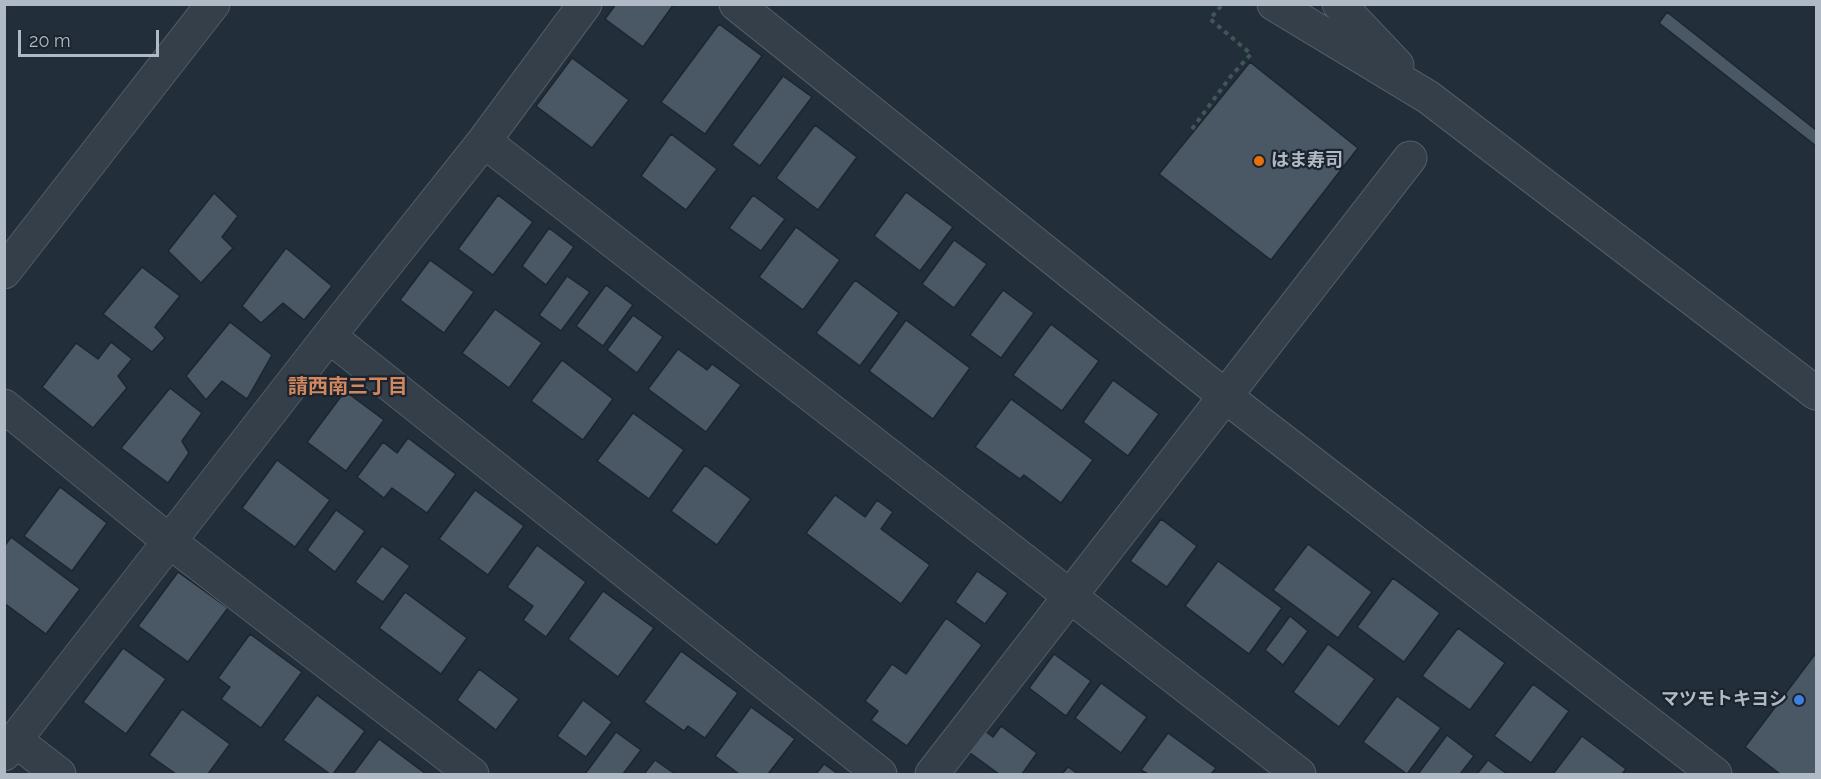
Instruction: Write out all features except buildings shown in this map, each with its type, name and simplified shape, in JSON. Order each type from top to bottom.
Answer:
[{"type":"street","points":[[4,272],[213,4]]},
{"type":"street","points":[[59,774],[10,747],[329,336],[484,141],[585,4]]},
{"type":"street","points":[[736,4],[1225,396],[1714,774]]},
{"type":"street","points":[[1274,4],[1428,97],[1816,393]]},
{"type":"street","points":[[1339,4],[1428,97]]},
{"type":"street","points":[[484,141],[1299,774]]},
{"type":"street","points":[[932,774],[1410,158]]},
{"type":"street","points":[[329,336],[880,774]]},
{"type":"street","points":[[4,406],[169,541],[472,774]]},
{"type":"path","points":[[1192,129],[1231,76],[1251,54],[1210,19],[1222,5]]},
{"type":"place","name":"はま寿司","points":[[1259,161]]},
{"type":"place","name":"マツモトキヨシ","points":[[1799,700]]},
{"type":"district","name":"請西南三丁目","points":[[348,387]]}]
